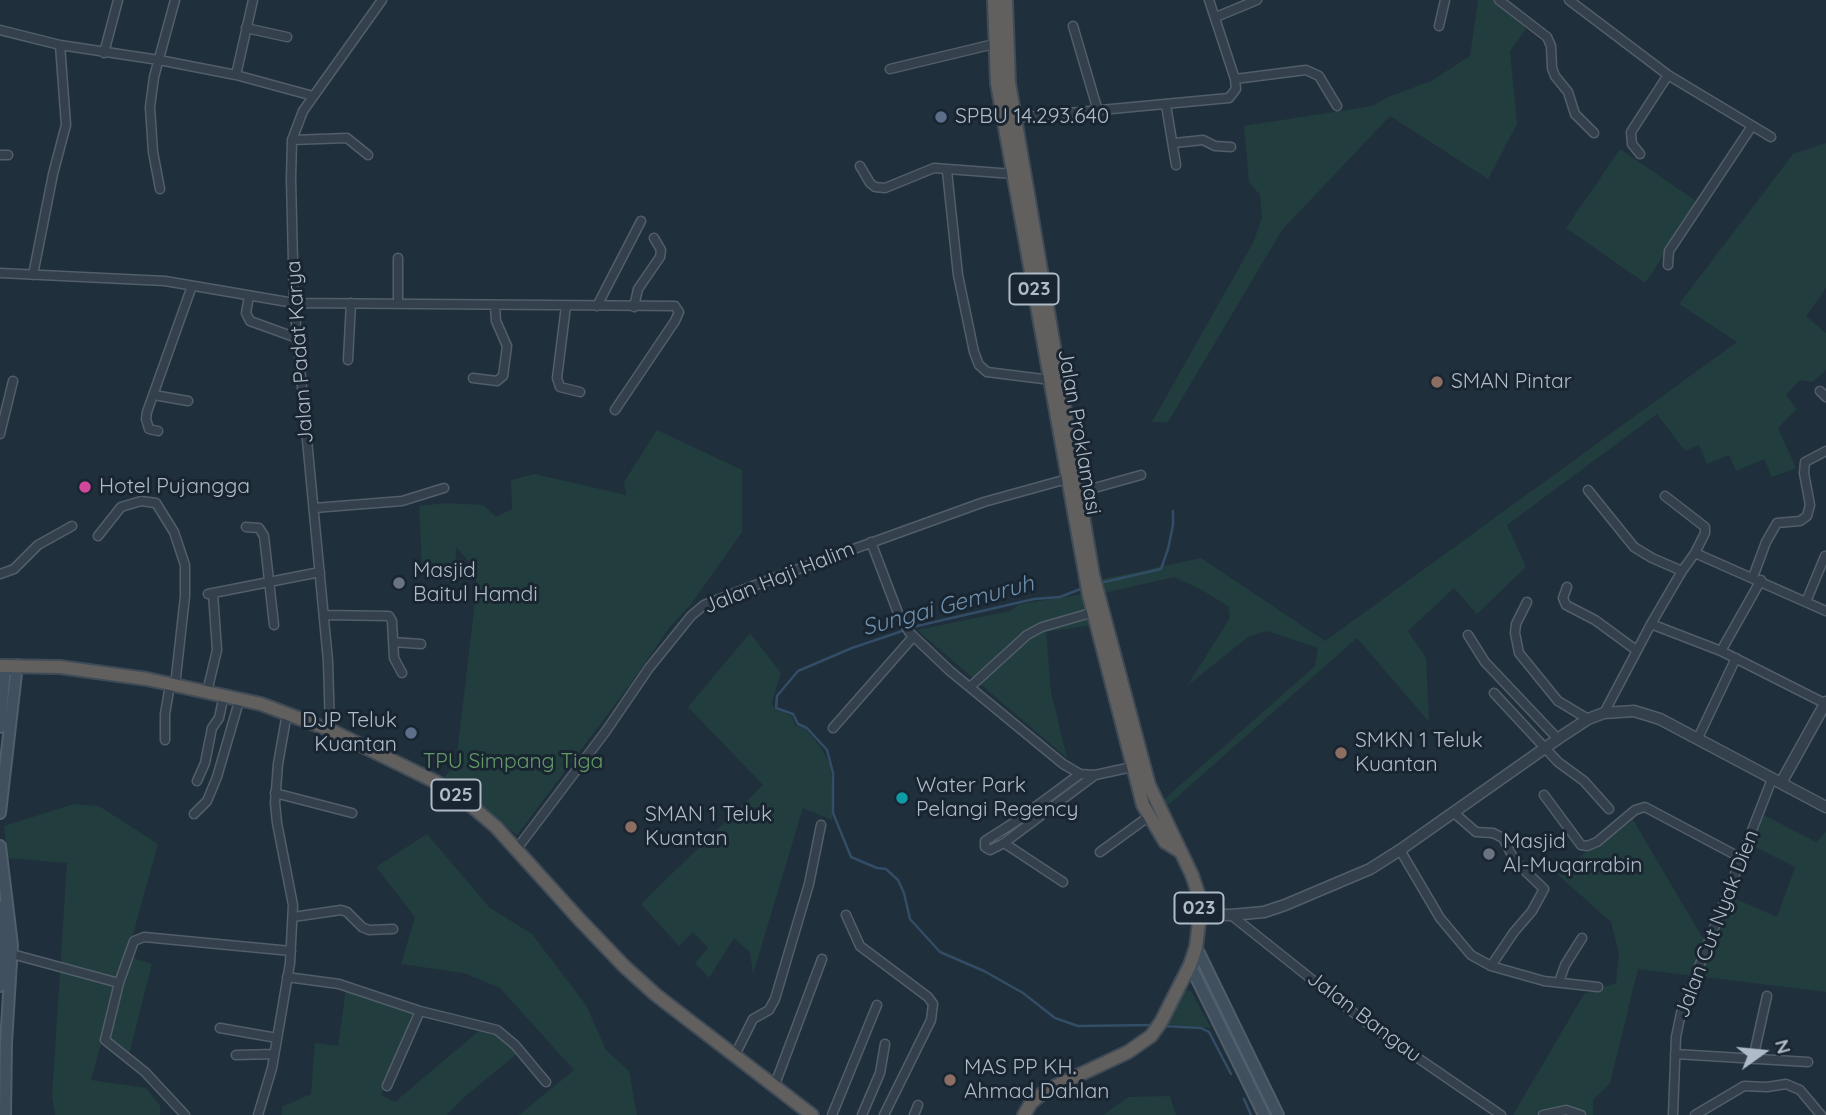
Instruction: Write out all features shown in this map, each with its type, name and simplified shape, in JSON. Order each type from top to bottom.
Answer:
[{"type":"highway","name":"Jalan Proklamasi","points":[[993,0],[993,44],[997,83],[1013,174],[1025,209],[1080,492],[1082,538]]},
{"type":"highway","name":"Jalan Proklamasi","points":[[1006,0],[1006,49],[1025,209],[1067,479],[1149,817],[1165,842],[1181,852]]},
{"type":"highway","name":"Jalan Proklamasi","points":[[1098,612],[1132,767],[1176,837],[1198,893],[1200,914],[1196,947],[1190,965]]},
{"type":"highway","name":"025","points":[[7,665],[60,667],[240,698],[330,730],[436,782],[496,827],[624,966],[656,995],[805,1113]]},
{"type":"highway","name":"023","points":[[1024,1115],[1031,1103],[1045,1091],[1142,1043],[1158,1026],[1190,965]]},
{"type":"main road","points":[[0,727],[7,665]]},
{"type":"main road","points":[[0,813],[7,665]]},
{"type":"main road","points":[[0,846],[11,926],[0,986]]},
{"type":"main road","points":[[0,907],[5,954],[5,1115]]},
{"type":"main road","points":[[1196,947],[1278,1115]]},
{"type":"main road","points":[[1190,965],[1264,1115]]},
{"type":"street","points":[[104,53],[118,0]]},
{"type":"street","points":[[160,189],[153,152],[150,107],[154,77],[175,0]]},
{"type":"street","points":[[236,75],[253,0]]},
{"type":"street","name":"Jalan Padat Karya","points":[[330,730],[324,615],[294,303],[290,179],[292,140],[303,111],[382,0]]},
{"type":"street","points":[[1015,118],[1229,98],[1236,89],[1235,79],[1209,0]]},
{"type":"street","points":[[1216,17],[1257,0]]},
{"type":"street","points":[[1439,26],[1445,0]]},
{"type":"street","points":[[1499,0],[1547,37],[1551,46],[1555,76],[1567,89],[1575,114],[1594,134]]},
{"type":"street","points":[[1569,0],[1668,75],[1771,137]]},
{"type":"street","points":[[1073,26],[1098,111]]},
{"type":"street","points":[[246,28],[288,37]]},
{"type":"street","points":[[0,30],[60,46],[159,60],[236,75],[313,96]]},
{"type":"street","points":[[890,69],[993,44]]},
{"type":"street","points":[[33,275],[53,174],[66,125],[60,46]]},
{"type":"street","points":[[1235,79],[1306,70],[1319,76],[1337,106]]},
{"type":"street","points":[[1640,154],[1632,144],[1631,132],[1668,75]]},
{"type":"street","points":[[1166,105],[1176,165]]},
{"type":"street","points":[[1668,265],[1669,251],[1752,126]]},
{"type":"street","points":[[292,140],[347,138],[368,155]]},
{"type":"street","points":[[1174,143],[1203,140],[1215,146],[1231,147]]},
{"type":"street","points":[[860,166],[870,183],[885,188],[929,169],[1013,174]]},
{"type":"street","points":[[947,171],[958,275],[979,365],[987,372],[1051,380]]},
{"type":"street","points":[[597,306],[641,221]]},
{"type":"street","points":[[634,307],[638,289],[660,257],[661,250],[654,238]]},
{"type":"street","points":[[398,258],[398,304]]},
{"type":"street","points":[[0,273],[140,279],[294,303],[675,306],[678,314],[615,410]]},
{"type":"street","points":[[158,430],[149,429],[146,419],[192,286]]},
{"type":"street","points":[[249,296],[246,313],[250,321],[297,338]]},
{"type":"street","points":[[348,359],[351,303]]},
{"type":"street","points":[[472,378],[497,381],[503,376],[506,346],[496,321],[495,306]]},
{"type":"street","points":[[566,306],[557,378],[562,388],[580,391]]},
{"type":"street","points":[[0,434],[13,381]]},
{"type":"street","points":[[154,395],[187,401]]},
{"type":"street","points":[[1721,651],[1757,579],[1766,542],[1777,523],[1800,521],[1807,516],[1810,505],[1805,462],[1826,451]]},
{"type":"street","points":[[1080,492],[1141,475]]},
{"type":"street","name":"Jalan Haji Halim","points":[[516,850],[606,732],[649,668],[691,615],[704,605],[984,502],[1067,479]]},
{"type":"street","points":[[314,508],[402,501],[444,488]]},
{"type":"street","points":[[1588,490],[1634,547],[1682,571]]},
{"type":"street","points":[[1604,713],[1636,650],[1705,533],[1705,527],[1665,496]]},
{"type":"street","points":[[98,536],[121,507],[141,501],[156,503],[174,532],[185,565],[184,607],[173,685],[165,714],[165,740]]},
{"type":"street","points":[[0,574],[14,569],[38,545],[72,526]]},
{"type":"street","points":[[246,527],[259,528],[264,536],[274,625]]},
{"type":"street","points":[[871,542],[908,631],[970,687],[1063,764],[1080,774],[1095,775],[1132,767]]},
{"type":"street","points":[[1695,553],[1826,611]]},
{"type":"street","points":[[1806,602],[1825,555]]},
{"type":"street","points":[[207,692],[216,650],[210,594],[320,572]]},
{"type":"street","points":[[1567,587],[1563,598],[1566,606],[1595,620],[1636,650]]},
{"type":"street","points":[[1527,602],[1516,624],[1519,653],[1558,701],[1588,719]]},
{"type":"street","points":[[970,687],[1027,635],[1042,627],[1098,612]]},
{"type":"street","points":[[324,615],[387,615],[392,621],[394,659],[402,673]]},
{"type":"street","points":[[1651,624],[1721,651],[1826,703],[1777,781]]},
{"type":"street","points":[[833,728],[908,631]]},
{"type":"street","points":[[1468,635],[1485,662],[1558,739]]},
{"type":"street","points":[[393,642],[421,644]]},
{"type":"street","points":[[1698,738],[1736,658]]},
{"type":"street","points":[[1494,693],[1567,770],[1584,782],[1609,809]]},
{"type":"street","points":[[197,781],[205,763],[212,728],[219,718],[225,695]]},
{"type":"street","points":[[194,814],[207,801],[217,777],[240,698]]},
{"type":"street","points":[[1200,914],[1264,912],[1370,869],[1588,719],[1604,713],[1634,711],[1660,719],[1826,807]]},
{"type":"street","points":[[258,1115],[274,1054],[291,951],[291,889],[277,823],[275,793],[287,713]]},
{"type":"street","points":[[1080,774],[985,841],[984,845],[989,850],[1004,843],[1095,775]]},
{"type":"street","name":"Jalan Cut Nyak Dien","points":[[1673,1115],[1676,1037],[1686,995],[1741,858],[1777,781]]},
{"type":"street","points":[[275,793],[352,813]]},
{"type":"street","points":[[1544,795],[1581,845],[1597,842],[1635,810],[1646,807],[1741,858]]},
{"type":"street","points":[[1453,812],[1476,832],[1493,833],[1503,838],[1516,861],[1544,889],[1532,911],[1491,966]]},
{"type":"street","points":[[1100,852],[1149,817]]},
{"type":"street","points":[[734,1057],[753,1019],[769,1010],[775,999],[809,884],[821,825]]},
{"type":"street","points":[[1004,843],[1063,882]]},
{"type":"street","points":[[1400,850],[1440,918],[1471,955],[1491,966],[1544,981],[1598,987]]},
{"type":"street","points":[[293,917],[341,910],[369,930],[393,929]]},
{"type":"street","points":[[846,915],[860,946],[928,997],[933,1004],[931,1020],[884,1115]]},
{"type":"street","name":"Jalan Bangau","points":[[1231,915],[1364,1021],[1501,1115]]},
{"type":"street","points":[[185,1115],[145,1072],[105,1040],[119,983],[132,946],[139,938],[291,951]]},
{"type":"street","points":[[1559,982],[1565,965],[1582,938]]},
{"type":"street","points":[[5,954],[119,983]]},
{"type":"street","points":[[774,1087],[822,959]]},
{"type":"street","points":[[288,976],[339,984],[420,1011],[497,1030],[515,1045],[546,1082]]},
{"type":"street","points":[[1753,1059],[1767,996]]},
{"type":"street","points":[[832,1115],[877,1005]]},
{"type":"street","points":[[387,1086],[420,1011]]},
{"type":"street","points":[[220,1028],[277,1038]]},
{"type":"street","points":[[862,1115],[880,1073],[885,1044]]},
{"type":"street","points":[[236,1055],[274,1054]]},
{"type":"street","points":[[1675,1054],[1808,1062]]},
{"type":"street","points":[[1695,1115],[1744,1086],[1767,1087],[1786,1083],[1800,1090],[1822,1112]]},
{"type":"street","points":[[914,1115],[918,1105]]},
{"type":"street","points":[[1544,1115],[1566,1110],[1581,1115]]},
{"type":"green space","points":[[1478,0],[1495,0],[1528,26],[1510,51],[1517,124],[1488,179],[1390,116],[1282,230],[1168,422],[1152,422],[1254,241],[1262,217],[1260,195],[1249,182],[1244,126],[1372,106],[1431,81],[1470,56]]},
{"type":"green space","points":[[1826,143],[1826,288],[1806,316],[1826,333],[1826,370],[1813,382],[1800,380],[1786,395],[1797,409],[1778,428],[1796,468],[1772,477],[1764,459],[1736,471],[1729,455],[1707,464],[1699,445],[1685,451],[1657,414],[1507,525],[1526,567],[1477,614],[1454,588],[1408,631],[1426,658],[1429,722],[1357,638],[1168,805],[1161,802],[1315,666],[1318,648],[1267,631],[1248,637],[1187,686],[1230,618],[1228,606],[1174,577],[1104,593],[1103,579],[1201,558],[1325,641],[1737,342],[1679,304],[1793,154]]},
{"type":"green space","points":[[1620,149],[1699,203],[1645,283],[1566,228]]},
{"type":"green space","name":"TPU Simpang Tiga","points":[[657,430],[742,470],[742,532],[692,603],[669,628],[517,835],[444,778],[456,762],[477,585],[471,564],[456,547],[455,585],[422,567],[419,506],[447,503],[483,505],[496,517],[512,509],[511,480],[535,474],[626,495],[624,482]]},
{"type":"green space","points":[[1084,594],[1093,625],[1046,632],[1051,692],[1067,758],[917,630],[1010,611],[1020,604]]},
{"type":"green space","points":[[750,633],[781,673],[772,701],[774,709],[792,716],[795,726],[805,728],[822,749],[830,765],[832,820],[803,808],[753,974],[750,952],[734,938],[709,978],[695,963],[708,948],[693,932],[679,946],[641,904],[763,785],[688,707]]},
{"type":"green space","points":[[74,804],[99,806],[158,844],[127,956],[152,964],[128,1059],[102,1040],[91,1080],[146,1088],[160,1106],[160,1115],[55,1115],[52,1095],[67,863],[8,858],[4,826]]},
{"type":"green space","points":[[1764,815],[1816,842],[1826,832],[1826,992],[1638,969],[1610,1083],[1593,1100],[1593,1115],[1587,1115],[1578,1108],[1566,1107],[1535,1115],[1513,1115],[1584,994],[1616,983],[1619,953],[1611,922],[1557,874],[1632,818],[1702,937],[1710,941],[1729,896],[1777,917],[1795,867],[1751,845]]},
{"type":"green space","points":[[427,834],[490,908],[532,934],[586,1005],[606,1050],[629,1071],[637,1115],[519,1115],[574,1070],[500,988],[464,973],[401,964],[415,917],[376,867]]},
{"type":"green space","points":[[346,988],[412,1014],[381,1095],[395,1102],[481,1029],[497,1033],[518,1053],[463,1098],[447,1115],[282,1115],[282,1107],[311,1094],[315,1043],[338,1046]]},
{"type":"green space","points":[[1183,990],[1191,991],[1211,1028],[1166,1024]]},
{"type":"green space","points":[[1170,1096],[1176,1115],[1103,1115],[1129,1097]]},
{"type":"waterway","name":"Sungai Gemuruh","points":[[1100,583],[1161,569],[1173,525],[1173,511]]},
{"type":"waterway","name":"Sungai Gemuruh","points":[[1083,588],[1060,597],[1034,599],[917,626],[852,648],[798,671],[777,696],[776,708],[793,714],[798,724],[807,728],[827,750],[833,773],[833,813],[851,857],[886,869],[898,880],[910,919],[940,952],[984,971],[1023,993],[1055,1018],[1078,1026],[1153,1025]]},
{"type":"waterway","name":"Sungai Gemuruh","points":[[1163,1026],[1201,1028],[1209,1032],[1231,1074]]},
{"type":"waterway","name":"Sungai Gemuruh","points":[[1244,1099],[1251,1115]]},
{"type":"place","name":"SPBU 14.293.640","points":[[941,117]]},
{"type":"place","name":"SMAN Pintar","points":[[1437,382]]},
{"type":"place","name":"Hotel Pujangga","points":[[85,487]]},
{"type":"place","name":"Masjid Baitul Hamdi","points":[[399,583]]},
{"type":"place","name":"DJP Teluk Kuantan","points":[[411,733]]},
{"type":"place","name":"SMKN 1 Teluk Kuantan","points":[[1341,753]]},
{"type":"place","name":"Water Park Pelangi Regency","points":[[902,798]]},
{"type":"place","name":"SMAN 1 Teluk Kuantan","points":[[631,827]]},
{"type":"place","name":"Masjid Al-Muqarrabin","points":[[1489,854]]},
{"type":"place","name":"MAS PP KH. Ahmad Dahlan","points":[[950,1080]]}]
